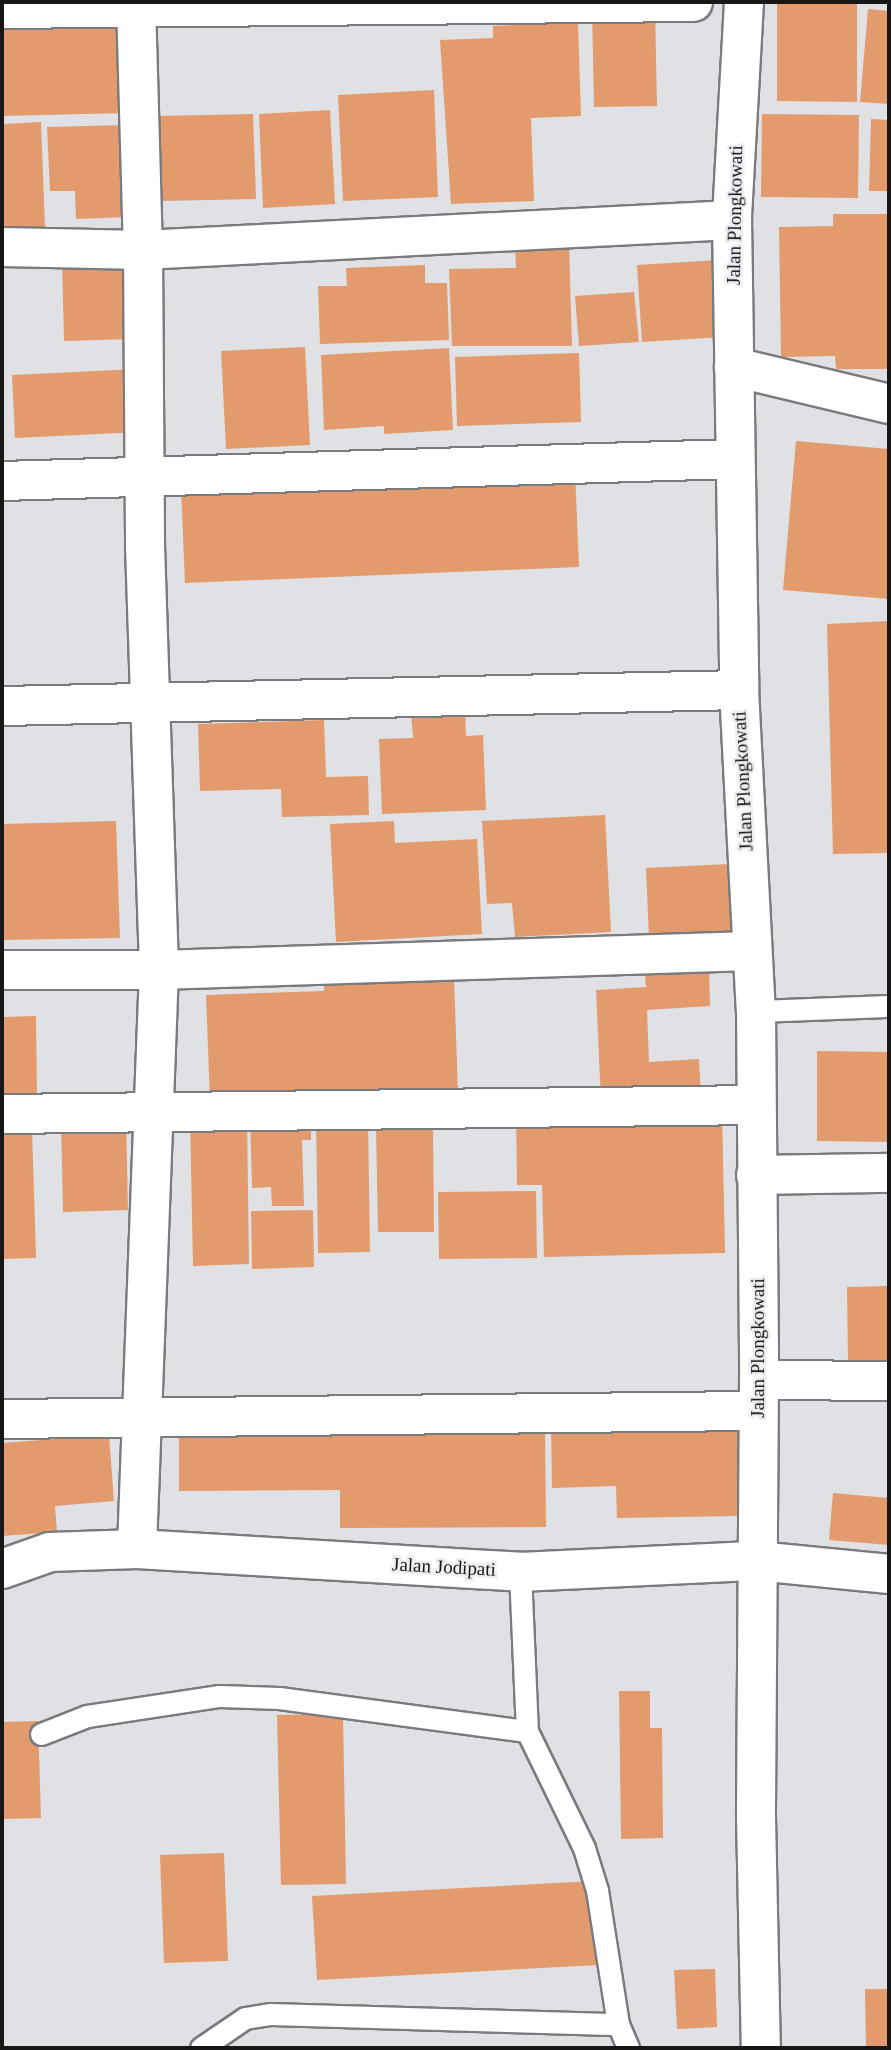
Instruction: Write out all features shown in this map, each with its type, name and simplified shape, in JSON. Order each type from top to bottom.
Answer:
[{"type":"street","points":[[2,9],[693,2]]},
{"type":"street","name":"Jalan Plongkowati","points":[[744,2],[732,220],[739,690],[756,1011],[756,1817],[761,2048]]},
{"type":"street","points":[[136,6],[147,475],[145,546],[159,970],[156,1114],[137,1549]]},
{"type":"street","points":[[2,247],[143,250],[732,220]]},
{"type":"street","points":[[734,367],[889,404]]},
{"type":"street","points":[[2,481],[735,458]]},
{"type":"street","points":[[2,706],[739,690]]},
{"type":"street","points":[[2,970],[159,970],[751,951]]},
{"type":"street","points":[[2,1114],[755,1105]]},
{"type":"street","points":[[756,1175],[889,1172]]},
{"type":"street","points":[[2,1419],[141,1418],[758,1395],[889,1381]]},
{"type":"street","name":"Jalan Jodipati","points":[[2,1569],[50,1552],[137,1549],[520,1572],[757,1561],[889,1574]]},
{"type":"lane","points":[[756,1011],[889,1006]]},
{"type":"lane","points":[[520,1572],[527,1731],[584,1847],[597,1890],[618,2024],[628,2048]]},
{"type":"lane","points":[[41,1734],[86,1716],[220,1696],[279,1698],[527,1731]]},
{"type":"lane","points":[[201,2048],[245,2018],[271,2014],[618,2024]]},
{"type":"building","points":[[777,2],[857,2],[857,102],[777,101]]},
{"type":"building","points":[[655,8],[657,106],[594,107],[592,10]]},
{"type":"building","points":[[868,9],[889,11],[889,104],[860,102]]},
{"type":"building","points":[[125,18],[127,113],[2,116],[2,21]]},
{"type":"building","points":[[578,22],[581,116],[531,118],[534,201],[451,204],[440,40],[493,38],[493,26]]},
{"type":"building","points":[[434,90],[438,197],[343,201],[338,95]]},
{"type":"building","points":[[330,110],[335,204],[263,208],[259,114]]},
{"type":"building","points":[[253,114],[256,199],[161,201],[158,116]]},
{"type":"building","points":[[762,114],[859,115],[858,198],[761,197]]},
{"type":"building","points":[[871,119],[889,120],[889,191],[869,191]]},
{"type":"building","points":[[41,122],[45,228],[2,229],[2,124]]},
{"type":"building","points":[[125,125],[128,217],[76,219],[75,191],[50,191],[47,127]]},
{"type":"building","points":[[833,214],[889,214],[889,369],[836,369],[835,356],[781,357],[779,227],[833,226]]},
{"type":"building","points":[[569,243],[572,346],[452,346],[449,269],[516,268],[515,245]]},
{"type":"building","points":[[128,259],[131,339],[64,341],[62,261]]},
{"type":"building","points":[[719,260],[724,337],[642,342],[637,265]]},
{"type":"building","points":[[425,265],[425,283],[447,283],[449,340],[320,344],[318,286],[347,286],[346,268]]},
{"type":"building","points":[[634,292],[639,342],[579,346],[575,296]]},
{"type":"building","points":[[305,347],[310,445],[226,449],[221,351]]},
{"type":"building","points":[[449,348],[453,430],[384,434],[384,426],[324,430],[321,355]]},
{"type":"building","points":[[579,353],[581,422],[457,426],[455,357]]},
{"type":"building","points":[[137,369],[140,432],[15,438],[12,375]]},
{"type":"building","points":[[796,441],[889,449],[889,599],[783,590]]},
{"type":"building","points":[[575,471],[579,567],[185,583],[181,488]]},
{"type":"building","points":[[889,621],[889,853],[833,854],[827,624]]},
{"type":"building","points":[[465,711],[466,736],[483,735],[486,810],[382,814],[379,739],[413,738],[411,713]]},
{"type":"building","points":[[324,720],[326,777],[368,776],[369,815],[282,817],[281,789],[200,791],[198,724]]},
{"type":"building","points":[[605,815],[611,932],[515,937],[512,903],[487,904],[482,821]]},
{"type":"building","points":[[116,821],[120,938],[2,940],[2,824]]},
{"type":"building","points":[[394,821],[395,843],[477,839],[482,934],[336,942],[330,824]]},
{"type":"building","points":[[729,864],[734,934],[649,939],[646,868]]},
{"type":"building","points":[[709,969],[710,1006],[647,1010],[649,1062],[699,1059],[701,1097],[601,1101],[596,990],[646,987],[645,973]]},
{"type":"building","points":[[454,976],[458,1094],[210,1101],[206,995],[324,991],[324,980]]},
{"type":"building","points":[[36,1016],[37,1099],[2,1100],[2,1017]]},
{"type":"building","points":[[817,1051],[889,1052],[889,1142],[817,1141]]},
{"type":"building","points":[[722,1109],[725,1253],[544,1257],[542,1185],[517,1185],[516,1114]]},
{"type":"building","points":[[311,1112],[311,1140],[302,1140],[304,1206],[272,1206],[271,1187],[252,1188],[250,1114]]},
{"type":"building","points":[[190,1116],[247,1116],[249,1264],[193,1266]]},
{"type":"building","points":[[368,1117],[370,1252],[318,1253],[316,1118]]},
{"type":"building","points":[[126,1118],[128,1210],[63,1212],[61,1120]]},
{"type":"building","points":[[433,1127],[434,1232],[378,1232],[376,1128]]},
{"type":"building","points":[[32,1130],[36,1258],[2,1259],[2,1132]]},
{"type":"building","points":[[536,1191],[537,1258],[439,1259],[438,1192]]},
{"type":"building","points":[[313,1210],[314,1267],[252,1269],[251,1211]]},
{"type":"building","points":[[889,1286],[889,1362],[848,1362],[847,1287]]},
{"type":"building","points":[[738,1420],[739,1516],[617,1518],[616,1486],[552,1488],[551,1424]]},
{"type":"building","points":[[545,1427],[546,1527],[340,1528],[340,1490],[179,1491],[179,1430]]},
{"type":"building","points":[[109,1435],[114,1501],[55,1506],[57,1532],[2,1536],[2,1443]]},
{"type":"building","points":[[833,1493],[889,1498],[889,1545],[829,1540]]},
{"type":"building","points":[[619,1691],[650,1691],[650,1728],[662,1728],[663,1838],[621,1839]]},
{"type":"building","points":[[343,1714],[346,1884],[281,1885],[277,1715]]},
{"type":"building","points":[[38,1721],[41,1818],[2,1819],[2,1722]]},
{"type":"building","points":[[224,1853],[228,1961],[164,1963],[160,1855]]},
{"type":"building","points":[[594,1881],[599,1965],[317,1980],[312,1896]]},
{"type":"building","points":[[715,1969],[717,2027],[677,2029],[674,1970]]},
{"type":"building","points":[[865,1989],[889,1989],[889,2048],[866,2048]]}]
